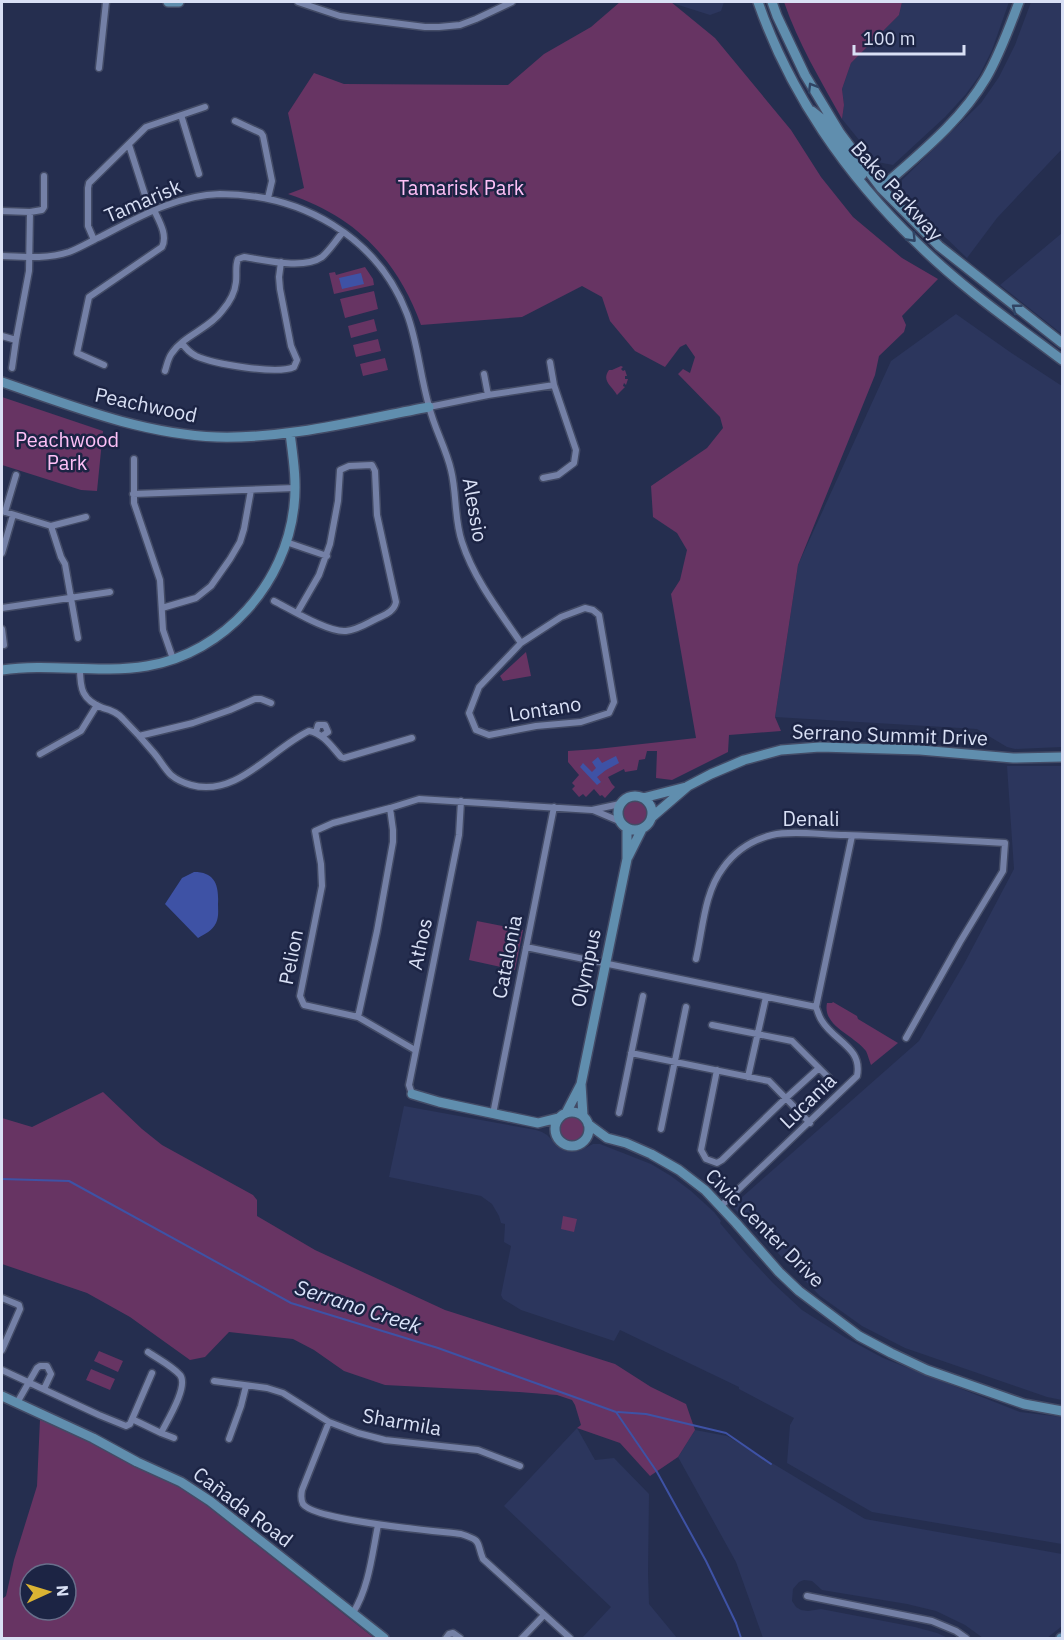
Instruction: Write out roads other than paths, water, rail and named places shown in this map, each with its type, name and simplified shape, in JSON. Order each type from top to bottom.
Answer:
[{"type":"street","points":[[99,68],[106,2]]},
{"type":"street","points":[[168,2],[178,2]]},
{"type":"street","points":[[298,2],[340,16],[432,27],[460,25],[512,2]]},
{"type":"street","name":"Bake Parkway","points":[[758,2],[785,66],[808,108],[842,159],[872,195],[916,243],[960,282],[1062,360]]},
{"type":"street","name":"Bake Parkway","points":[[772,2],[805,75],[840,133],[880,188],[939,246],[1062,343]]},
{"type":"street","points":[[808,108],[822,119],[864,177],[876,188],[880,188],[950,126],[977,92],[999,53],[1019,2]]},
{"type":"street","points":[[94,240],[88,226],[89,183],[146,127],[205,107]]},
{"type":"street","points":[[181,115],[199,174]]},
{"type":"street","points":[[235,121],[263,136],[272,181],[268,198]]},
{"type":"street","points":[[129,145],[145,195]]},
{"type":"street","points":[[2,211],[42,210],[44,207],[44,176]]},
{"type":"street","name":"Tamarisk","points":[[2,256],[51,256],[70,252],[154,210],[199,196],[218,194],[268,198],[309,211],[343,232],[373,258],[388,278],[401,300],[414,337],[429,407]]},
{"type":"street","points":[[104,365],[77,353],[89,297],[162,247],[165,241],[164,234],[154,210]]},
{"type":"street","points":[[12,368],[29,271],[30,212]]},
{"type":"street","points":[[165,371],[171,354],[221,314],[236,282],[238,259],[244,257],[303,263],[315,260],[329,250],[343,232]]},
{"type":"street","points":[[182,344],[197,356],[234,366],[284,370],[296,366],[297,360],[291,346],[280,288],[281,262]]},
{"type":"street","points":[[2,336],[16,340]]},
{"type":"street","points":[[543,478],[558,475],[574,463],[576,450],[554,385],[550,362]]},
{"type":"street","points":[[484,374],[488,395]]},
{"type":"street","name":"Peachwood","points":[[2,382],[111,419],[164,431],[217,437],[290,433],[429,407]]},
{"type":"street","points":[[429,407],[554,385]]},
{"type":"street","name":"Alessio","points":[[429,407],[451,469],[461,541],[473,568],[521,644]]},
{"type":"street","points":[[2,670],[25,667],[129,668],[148,666],[172,659],[217,636],[248,610],[264,590],[286,542],[293,516],[295,488],[290,433]]},
{"type":"street","points":[[134,459],[133,494],[160,580],[163,630],[172,659]]},
{"type":"street","points":[[273,601],[297,613],[333,630],[346,631],[373,620],[395,606],[377,515],[372,465],[344,467],[340,470],[336,521],[327,556],[320,575],[297,613]]},
{"type":"street","points":[[16,475],[3,512],[51,526],[86,517]]},
{"type":"street","points":[[133,494],[295,488]]},
{"type":"street","points":[[162,608],[196,598],[211,586],[231,559],[240,542],[251,490]]},
{"type":"street","points":[[2,553],[13,515]]},
{"type":"street","points":[[51,526],[65,564],[78,638]]},
{"type":"street","points":[[286,542],[327,556]]},
{"type":"street","points":[[2,608],[110,592]]},
{"type":"street","name":"Lontano","points":[[585,608],[592,610],[598,615],[614,702],[609,713],[581,722],[536,726],[489,735],[476,730],[469,713],[479,687],[521,644],[561,617],[585,608]]},
{"type":"street","points":[[2,629],[4,645]]},
{"type":"street","points":[[80,668],[81,686],[87,699],[121,716],[171,775],[177,780],[196,787],[212,788],[230,784],[305,733],[319,734],[344,758],[412,738]]},
{"type":"street","points":[[139,736],[193,723],[230,711],[255,699],[272,703]]},
{"type":"street","points":[[40,754],[81,731],[97,705]]},
{"type":"street","name":"Serrano Summit Drive","points":[[315,831],[333,823],[418,799],[592,810],[620,804],[627,797],[643,798],[688,786],[744,760],[781,750],[820,747],[920,750],[1014,758],[1062,757]]},
{"type":"street","name":"Serrano Summit Drive","points":[[642,829],[652,817],[688,786]]},
{"type":"street","points":[[643,798],[651,806],[652,817]]},
{"type":"street","name":"Athos","points":[[412,1094],[409,1085],[459,835],[461,801]]},
{"type":"street","points":[[619,821],[617,811],[620,804]]},
{"type":"street","name":"Catalonia","points":[[493,1114],[554,807]]},
{"type":"street","points":[[358,1017],[393,842],[390,808]]},
{"type":"street","name":"Serrano Summit Drive","points":[[592,810],[619,821],[627,829]]},
{"type":"street","points":[[627,829],[642,829]]},
{"type":"street","name":"Olympus","points":[[586,1120],[581,1084],[627,859],[627,829]]},
{"type":"street","name":"Olympus","points":[[627,859],[642,829]]},
{"type":"street","name":"Pelion","points":[[315,831],[322,886],[300,996],[304,1005],[358,1017],[415,1050]]},
{"type":"street","name":"Denali","points":[[696,959],[709,898],[715,882],[723,868],[739,851],[755,841],[785,833],[1005,843],[1003,871],[906,1038]]},
{"type":"street","points":[[526,947],[816,1008],[852,836]]},
{"type":"street","points":[[619,1113],[643,996]]},
{"type":"street","points":[[748,1077],[766,997]]},
{"type":"street","points":[[661,1129],[686,1007]]},
{"type":"street","name":"Lucania","points":[[721,1206],[857,1076],[859,1067],[856,1058],[822,1022],[816,1008]]},
{"type":"street","points":[[712,1025],[792,1041],[829,1078]]},
{"type":"street","points":[[631,1053],[769,1082],[810,1122]]},
{"type":"street","points":[[717,1070],[701,1150],[710,1161],[717,1163],[819,1068]]},
{"type":"street","name":"Olympus","points":[[562,1115],[581,1084]]},
{"type":"street","name":"Civic Center Drive","points":[[412,1094],[537,1123],[568,1147],[574,1147],[585,1141],[607,1138],[651,1154],[679,1170],[705,1190],[799,1291],[859,1336],[927,1370],[1024,1404],[1062,1411]]},
{"type":"street","name":"Civic Center Drive","points":[[537,1123],[575,1112],[607,1138]]},
{"type":"street","points":[[555,1135],[555,1123],[562,1115]]},
{"type":"street","points":[[585,1141],[589,1130],[586,1120]]},
{"type":"street","points":[[2,1298],[19,1305],[20,1309],[2,1350]]},
{"type":"street","points":[[148,1352],[179,1374],[182,1381],[182,1390],[161,1433]]},
{"type":"street","points":[[17,1403],[40,1366],[47,1366],[51,1374],[44,1389]]},
{"type":"street","points":[[2,1370],[126,1426],[130,1424],[152,1373]]},
{"type":"street","name":"Sharmila","points":[[214,1381],[267,1388],[283,1393],[329,1422],[358,1433],[385,1440],[478,1450],[520,1466]]},
{"type":"street","points":[[229,1439],[242,1406],[246,1386]]},
{"type":"street","name":"Cañada Road","points":[[2,1396],[181,1482],[210,1501],[384,1638]]},
{"type":"street","points":[[132,1419],[174,1438]]},
{"type":"street","points":[[329,1422],[302,1490],[303,1504],[309,1509],[345,1519],[471,1537],[480,1545],[483,1559],[570,1638]]},
{"type":"street","points":[[353,1613],[369,1573],[378,1525]]},
{"type":"street","points":[[807,1596],[932,1621],[966,1638]]},
{"type":"street","points":[[522,1638],[544,1615]]},
{"type":"street","points":[[446,1638],[453,1633],[460,1638]]},
{"type":"water","points":[[361,273],[364,284],[342,289],[339,278]]},
{"type":"water","points":[[616,756],[619,763],[597,777],[601,782],[597,785],[580,767],[583,763],[592,772],[596,768],[592,762],[598,757],[602,763]]},
{"type":"water","points":[[194,872],[211,877],[218,897],[216,923],[211,930],[198,938],[165,904],[182,878]]},
{"type":"waterway","name":"Serrano Creek","points":[[2,1179],[69,1181],[291,1303],[438,1348],[616,1412],[657,1472],[706,1561],[741,1638]]},
{"type":"waterway","name":"Serrano Creek","points":[[618,1412],[646,1414],[726,1433],[771,1464]]},
{"type":"park label","name":"Tamarisk Park","points":[[461,188]]},
{"type":"park label","name":"Peachwood Park","points":[[67,452]]}]
